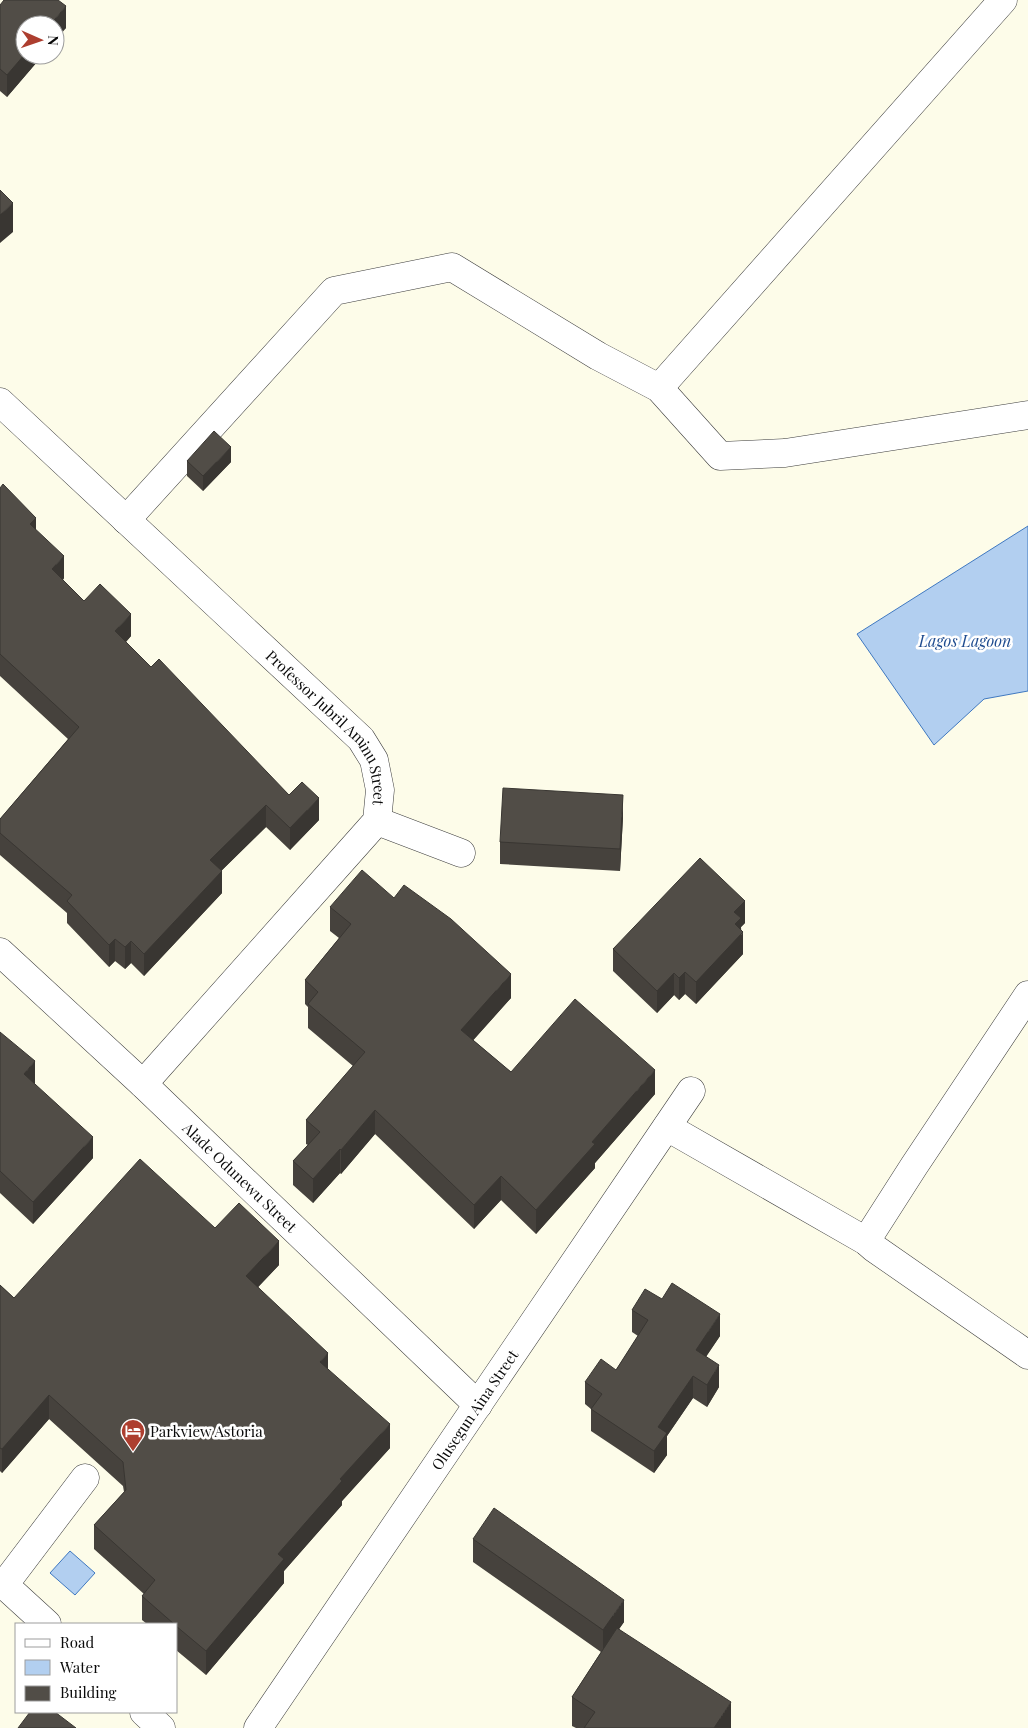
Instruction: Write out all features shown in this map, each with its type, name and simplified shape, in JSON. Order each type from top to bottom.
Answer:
[{"type":"street","points":[[659,388],[1003,0]]},
{"type":"street","points":[[126,520],[334,291],[452,267],[598,356],[659,388],[720,456],[785,453],[1028,415]]},
{"type":"street","name":"Professor Jubril Aminu Street","points":[[0,402],[361,738],[374,760],[380,790],[377,820],[144,1084]]},
{"type":"street","points":[[377,820],[461,853]]},
{"type":"street","name":"Alade Odunewu Street","points":[[0,952],[144,1084],[478,1405]]},
{"type":"street","points":[[866,1241],[1028,995]]},
{"type":"street","name":"Olusegun Aina Street","points":[[258,1728],[691,1091]]},
{"type":"street","points":[[667,1127],[866,1241],[1028,1354]]},
{"type":"street","points":[[46,1623],[2,1583],[85,1478]]},
{"type":"street","points":[[145,1713],[162,1728]]},
{"type":"water","name":"Lagos Lagoon","points":[[1028,526],[1028,691],[984,699],[934,745],[857,634]]},
{"type":"water","points":[[70,1551],[95,1573],[75,1595],[50,1573]]},
{"type":"building","points":[[4,0],[58,0],[66,6],[58,15],[15,15],[16,65],[7,75],[0,69],[0,5]]},
{"type":"building","points":[[0,190],[13,203],[0,215]]},
{"type":"building","points":[[214,431],[231,447],[203,476],[187,461]]},
{"type":"building","points":[[3,484],[36,518],[30,524],[64,556],[52,569],[84,601],[100,584],[131,614],[115,631],[151,667],[159,659],[289,795],[302,782],[319,798],[290,828],[266,805],[210,860],[222,871],[144,954],[131,941],[125,947],[115,939],[109,945],[67,901],[72,895],[0,833],[0,819],[79,727],[0,654],[0,488]]},
{"type":"building","points":[[503,788],[623,795],[620,849],[500,842]]},
{"type":"building","points":[[700,858],[745,901],[734,912],[741,918],[735,924],[743,932],[696,982],[685,972],[679,978],[674,973],[657,991],[613,949]]},
{"type":"building","points":[[362,870],[394,898],[404,885],[451,919],[511,974],[461,1030],[511,1072],[575,999],[655,1070],[592,1142],[595,1144],[536,1210],[501,1176],[474,1205],[375,1110],[313,1179],[293,1161],[320,1132],[306,1120],[365,1052],[308,1004],[318,992],[305,980],[351,924],[330,907]]},
{"type":"building","points":[[0,1032],[35,1061],[24,1074],[93,1137],[33,1202],[0,1171]]},
{"type":"building","points":[[140,1159],[215,1228],[239,1203],[279,1241],[246,1276],[328,1353],[320,1362],[390,1424],[340,1479],[342,1481],[278,1554],[284,1559],[206,1651],[178,1628],[178,1623],[173,1623],[142,1596],[155,1580],[94,1525],[126,1490],[123,1462],[49,1395],[2,1449],[0,1448],[0,1285],[14,1298]]},
{"type":"building","points":[[672,1283],[720,1314],[696,1350],[719,1365],[707,1385],[693,1376],[658,1427],[667,1433],[654,1451],[591,1409],[602,1394],[585,1382],[601,1359],[616,1370],[648,1320],[632,1310],[645,1289],[662,1299]]},
{"type":"building","points":[[494,1508],[624,1600],[603,1630],[473,1539]]},
{"type":"building","points":[[617,1628],[731,1702],[714,1728],[584,1728],[595,1712],[572,1697]]},
{"type":"building","points":[[29,1713],[56,1713],[76,1728],[18,1728]]},
{"type":"place","name":"Parkview Astoria","points":[[133,1452]]}]
